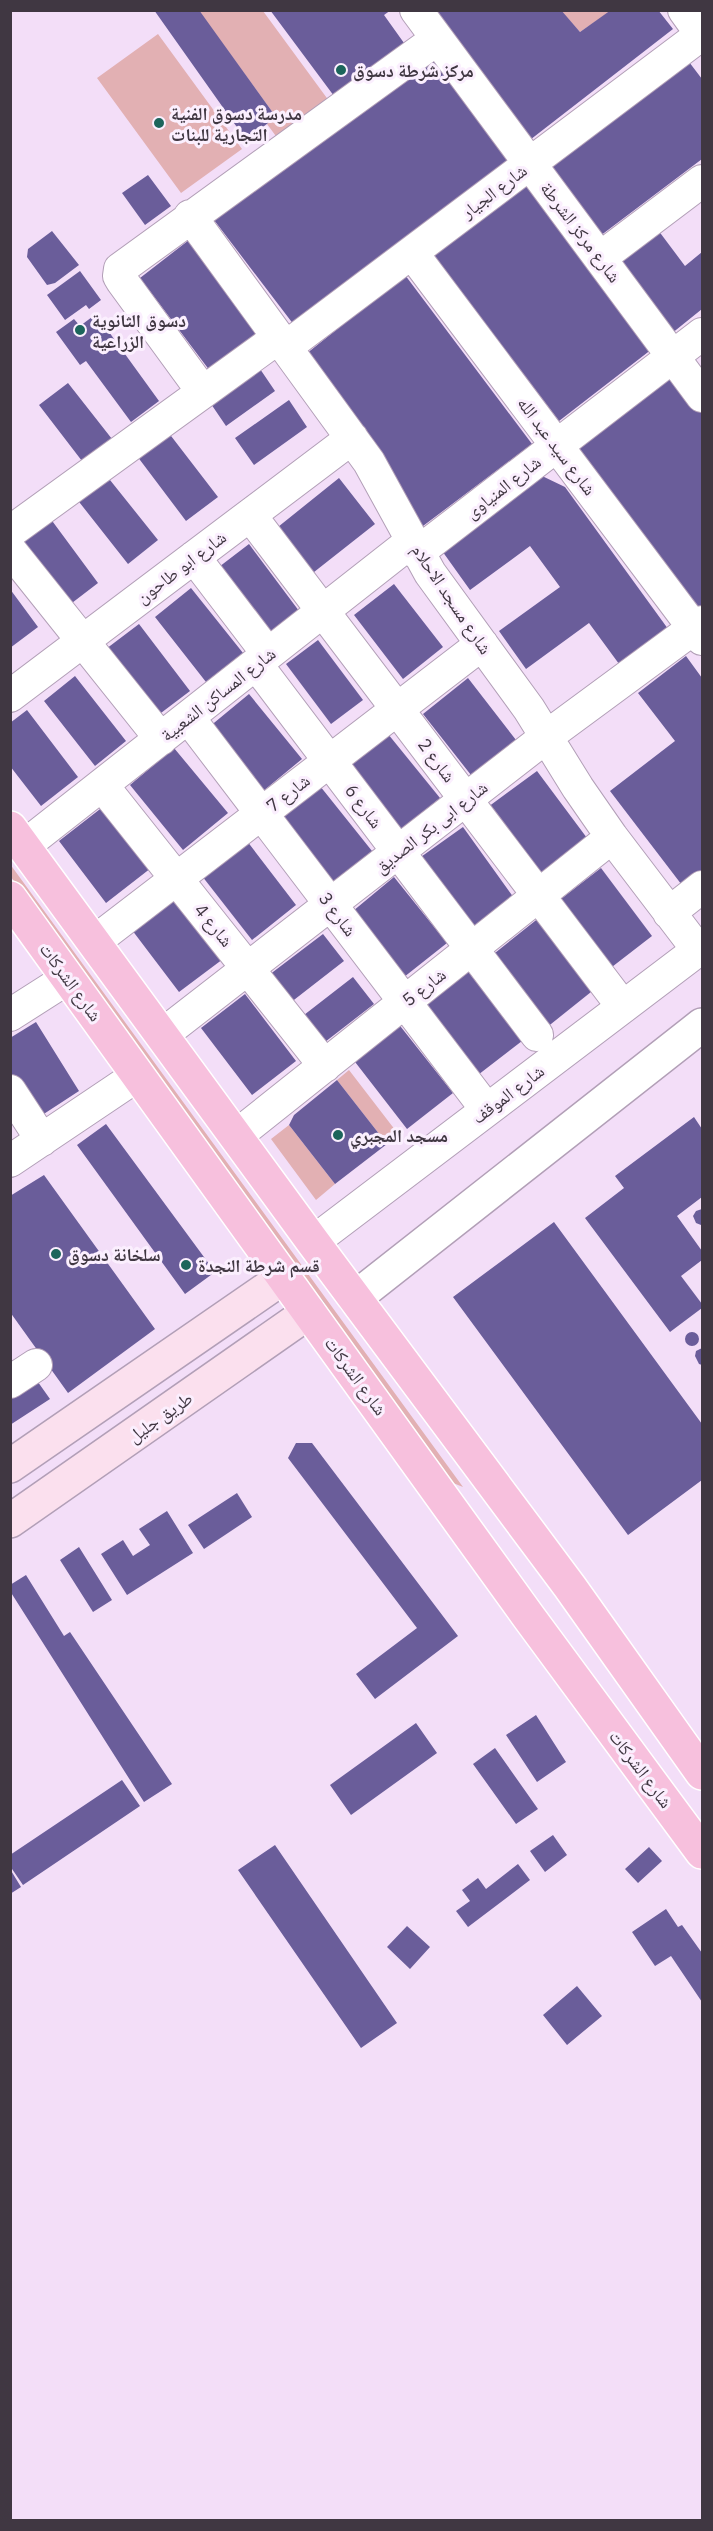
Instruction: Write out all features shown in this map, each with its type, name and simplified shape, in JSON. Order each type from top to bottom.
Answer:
[{"type":"main road","points":[[17,837],[354,1298],[570,1587],[699,1768],[657,1792]]},
{"type":"main road","name":"شارع الشركات","points":[[12,902],[528,1616],[702,1852]]},
{"type":"main road","points":[[10,1466],[284,1277]]},
{"type":"main road","name":"طريق جليل","points":[[10,1521],[309,1312]]},
{"type":"main road","points":[[144,1374],[170,1410]]},
{"type":"main road","points":[[487,1558],[528,1531]]},
{"type":"main road","points":[[528,1616],[570,1587]]},
{"type":"street","name":"شارع مركز الشرطة","points":[[416,10],[702,396]]},
{"type":"street","points":[[684,10],[702,35]]},
{"type":"street","name":"شارع الجيار","points":[[10,532],[203,392],[282,342],[412,253],[702,35]]},
{"type":"street","points":[[203,392],[122,281],[119,272],[123,266],[190,216],[437,39]]},
{"type":"street","points":[[600,258],[702,181]]},
{"type":"street","name":"شارع مسجد الاحلام","points":[[190,216],[352,438],[385,487],[415,547],[612,837],[669,913],[700,949]]},
{"type":"street","name":"شارع سيد عبد الله","points":[[412,253],[557,446],[700,630]]},
{"type":"street","name":"شارع المنياوى","points":[[415,547],[557,446],[702,334]]},
{"type":"street","name":"شارع ابو طاحون","points":[[10,696],[352,438]]},
{"type":"street","name":"شارع 2","points":[[250,514],[623,1007]]},
{"type":"street","name":"شارع المساكن الشعبية","points":[[17,837],[102,785],[323,611],[415,547]]},
{"type":"street","points":[[10,550],[161,739]]},
{"type":"street","name":"شارع 6","points":[[194,557],[330,761],[537,1035]]},
{"type":"street","name":"شارع ابى بكر الصديق","points":[[162,1035],[546,737],[700,630]]},
{"type":"street","name":"شارع 7","points":[[94,942],[482,645]]},
{"type":"street","name":"شارع 3","points":[[188,717],[488,1110]]},
{"type":"street","name":"شارع 4","points":[[102,785],[325,1066]]},
{"type":"street","name":"شارع 5","points":[[236,1136],[612,837]]},
{"type":"street","points":[[669,913],[702,887]]},
{"type":"street","name":"شارع الموقف","points":[[313,1242],[700,949]]},
{"type":"street","points":[[10,1015],[68,978]]},
{"type":"street","points":[[354,1298],[702,1025]]},
{"type":"street","points":[[10,1161],[138,1075]]},
{"type":"street","points":[[10,1091],[42,1140]]},
{"type":"shaded area","points":[[199,11],[263,11],[332,105],[281,143],[267,124],[276,117]]},
{"type":"shaded area","points":[[561,11],[611,11],[580,32]]},
{"type":"shaded area","points":[[158,34],[242,149],[181,193],[97,78]]},
{"type":"shaded area","points":[[10,864],[463,1487],[448,1481],[11,877]]},
{"type":"shaded area","points":[[349,1070],[399,1135],[387,1144],[337,1080]]},
{"type":"shaded area","points":[[289,1125],[335,1184],[316,1200],[271,1139]]},
{"type":"building","points":[[154,10],[199,10],[276,117],[246,140]]},
{"type":"building","name":"مركز شرطة دسوق","points":[[270,10],[391,10],[384,15],[404,43],[334,96]]},
{"type":"building","points":[[428,10],[561,10],[580,32],[611,10],[658,10],[673,29],[526,143]]},
{"type":"building","points":[[431,54],[511,158],[294,325],[214,220]]},
{"type":"building","points":[[686,58],[702,79],[702,159],[600,236],[546,164]]},
{"type":"building","points":[[148,175],[171,206],[145,225],[122,193]]},
{"type":"building","points":[[522,178],[652,349],[559,421],[429,250]]},
{"type":"building","points":[[658,230],[685,266],[702,252],[702,309],[671,334],[616,262]]},
{"type":"building","points":[[52,231],[79,265],[55,283],[47,285],[27,257],[28,249]]},
{"type":"building","points":[[189,240],[259,333],[210,371],[140,278]]},
{"type":"building","points":[[80,271],[101,300],[89,309],[86,305],[65,320],[47,295]]},
{"type":"building","points":[[405,275],[532,444],[415,532],[306,354]]},
{"type":"building","points":[[96,314],[159,401],[131,422],[86,361],[80,365],[56,332],[74,319],[80,326]]},
{"type":"building","points":[[258,366],[275,391],[226,426],[209,401]]},
{"type":"building","points":[[673,371],[702,411],[702,609],[698,612],[574,444]]},
{"type":"building","points":[[68,383],[112,439],[82,461],[39,405]]},
{"type":"building","points":[[289,400],[307,427],[254,465],[235,438]]},
{"type":"building","points":[[168,432],[218,497],[186,521],[137,456]]},
{"type":"building","points":[[106,475],[158,540],[128,564],[76,498]]},
{"type":"building","points":[[540,475],[565,487],[671,633],[622,668],[589,623],[526,669],[499,631],[560,587],[530,546],[470,590],[440,548]]},
{"type":"building","points":[[339,478],[375,524],[309,576],[273,531]]},
{"type":"building","points":[[50,518],[98,583],[68,606],[19,541]]},
{"type":"building","points":[[249,544],[299,611],[265,637],[215,570]]},
{"type":"building","points":[[394,584],[443,647],[403,679],[354,615]]},
{"type":"building","points":[[191,588],[243,653],[206,682],[155,617]]},
{"type":"building","points":[[10,589],[38,627],[10,648]]},
{"type":"building","points":[[139,624],[190,691],[153,719],[102,652]]},
{"type":"building","points":[[318,640],[363,700],[331,724],[286,664]]},
{"type":"building","points":[[686,656],[702,678],[702,881],[688,893],[610,791],[675,741],[638,693]]},
{"type":"building","points":[[75,676],[126,741],[95,766],[44,701]]},
{"type":"building","points":[[468,678],[516,740],[471,775],[423,714]]},
{"type":"building","points":[[249,694],[302,759],[256,797],[203,732]]},
{"type":"building","points":[[27,710],[78,777],[41,806],[10,766],[10,723]]},
{"type":"building","points":[[388,734],[440,798],[396,834],[344,770]]},
{"type":"building","points":[[174,748],[228,813],[183,850],[130,785]]},
{"type":"building","points":[[537,771],[587,838],[539,875],[488,807]]},
{"type":"building","points":[[320,786],[372,851],[328,887],[276,822]]},
{"type":"building","points":[[104,806],[151,868],[106,903],[59,841]]},
{"type":"building","points":[[463,827],[514,898],[469,931],[418,859]]},
{"type":"building","points":[[247,841],[296,905],[252,940],[202,876]]},
{"type":"building","points":[[601,868],[652,936],[608,970],[557,902]]},
{"type":"building","points":[[394,877],[447,943],[399,981],[347,916]]},
{"type":"building","points":[[175,898],[223,959],[179,992],[132,930]]},
{"type":"building","points":[[540,917],[596,988],[546,1028],[490,957]]},
{"type":"building","points":[[323,934],[344,961],[290,1003],[269,975]]},
{"type":"building","points":[[467,970],[522,1041],[474,1078],[420,1007]]},
{"type":"building","points":[[353,977],[374,1004],[325,1042],[304,1015]]},
{"type":"building","points":[[245,994],[296,1061],[252,1095],[201,1028]]},
{"type":"building","points":[[36,1022],[79,1091],[33,1121],[10,1085],[10,1038]]},
{"type":"building","points":[[397,1022],[453,1093],[407,1129],[352,1058]]},
{"type":"building","name":"مسجد المجبري","points":[[337,1080],[387,1144],[335,1184],[289,1125],[294,1115]]},
{"type":"building","points":[[694,1117],[702,1129],[702,1197],[677,1216],[702,1251],[702,1260],[681,1276],[702,1304],[702,1308],[670,1332],[585,1218],[624,1188],[615,1176]]},
{"type":"building","points":[[106,1124],[215,1272],[185,1294],[77,1145]]},
{"type":"building","name":"سلخانة دسوق","points":[[44,1175],[155,1329],[68,1393],[10,1312],[10,1196]]},
{"type":"building","points":[[702,1209],[701,1225],[696,1223],[693,1216],[696,1211]]},
{"type":"building","points":[[554,1222],[702,1424],[702,1480],[628,1535],[453,1297]]},
{"type":"building","points":[[692,1332],[697,1334],[699,1339],[697,1344],[692,1346],[687,1344],[685,1339],[687,1334]]},
{"type":"building","points":[[702,1348],[702,1365],[695,1356],[696,1351]]},
{"type":"building","points":[[33,1375],[50,1399],[10,1425],[10,1390]]},
{"type":"building","points":[[296,1443],[312,1443],[458,1636],[375,1699],[356,1674],[417,1628],[288,1458]]},
{"type":"building","points":[[237,1493],[252,1517],[204,1549],[188,1525]]},
{"type":"building","points":[[167,1511],[193,1553],[127,1595],[101,1554],[123,1540],[133,1556],[150,1545],[139,1529]]},
{"type":"building","points":[[79,1547],[112,1600],[93,1612],[60,1560]]},
{"type":"building","points":[[26,1575],[64,1636],[70,1632],[172,1784],[144,1802],[10,1591],[10,1585]]},
{"type":"building","points":[[536,1715],[566,1762],[537,1782],[506,1735]]},
{"type":"building","points":[[416,1723],[437,1753],[351,1815],[330,1785]]},
{"type":"building","points":[[495,1748],[538,1809],[516,1824],[473,1764]]},
{"type":"building","points":[[122,1780],[140,1806],[23,1885],[10,1866],[10,1855]]},
{"type":"building","points":[[553,1835],[567,1855],[545,1872],[530,1851]]},
{"type":"building","points":[[275,1845],[397,2023],[361,2048],[238,1870]]},
{"type":"building","points":[[649,1847],[662,1861],[638,1883],[625,1869]]},
{"type":"building","points":[[518,1864],[530,1880],[468,1927],[456,1911],[470,1901],[462,1890],[478,1878],[486,1889]]},
{"type":"building","points":[[10,1869],[21,1887],[10,1894]]},
{"type":"building","points":[[666,1909],[678,1927],[682,1925],[702,1953],[702,2002],[671,1956],[655,1966],[632,1932]]},
{"type":"building","points":[[407,1926],[430,1947],[410,1969],[387,1947]]},
{"type":"building","points":[[577,1986],[602,2016],[567,2045],[543,2015]]},
{"type":"place","name":"مركز شرطة دسوق","points":[[341,70]]},
{"type":"place","name":"مدرسة دسوق الفنية التجارية للبنات","points":[[159,123]]},
{"type":"place","name":"دسوق الثانوية الزراعية","points":[[80,330]]},
{"type":"place","name":"مسجد المجبري","points":[[338,1135]]},
{"type":"place","name":"سلخانة دسوق","points":[[56,1254]]},
{"type":"place","name":"قسم شرطة النجدة","points":[[186,1265]]}]
